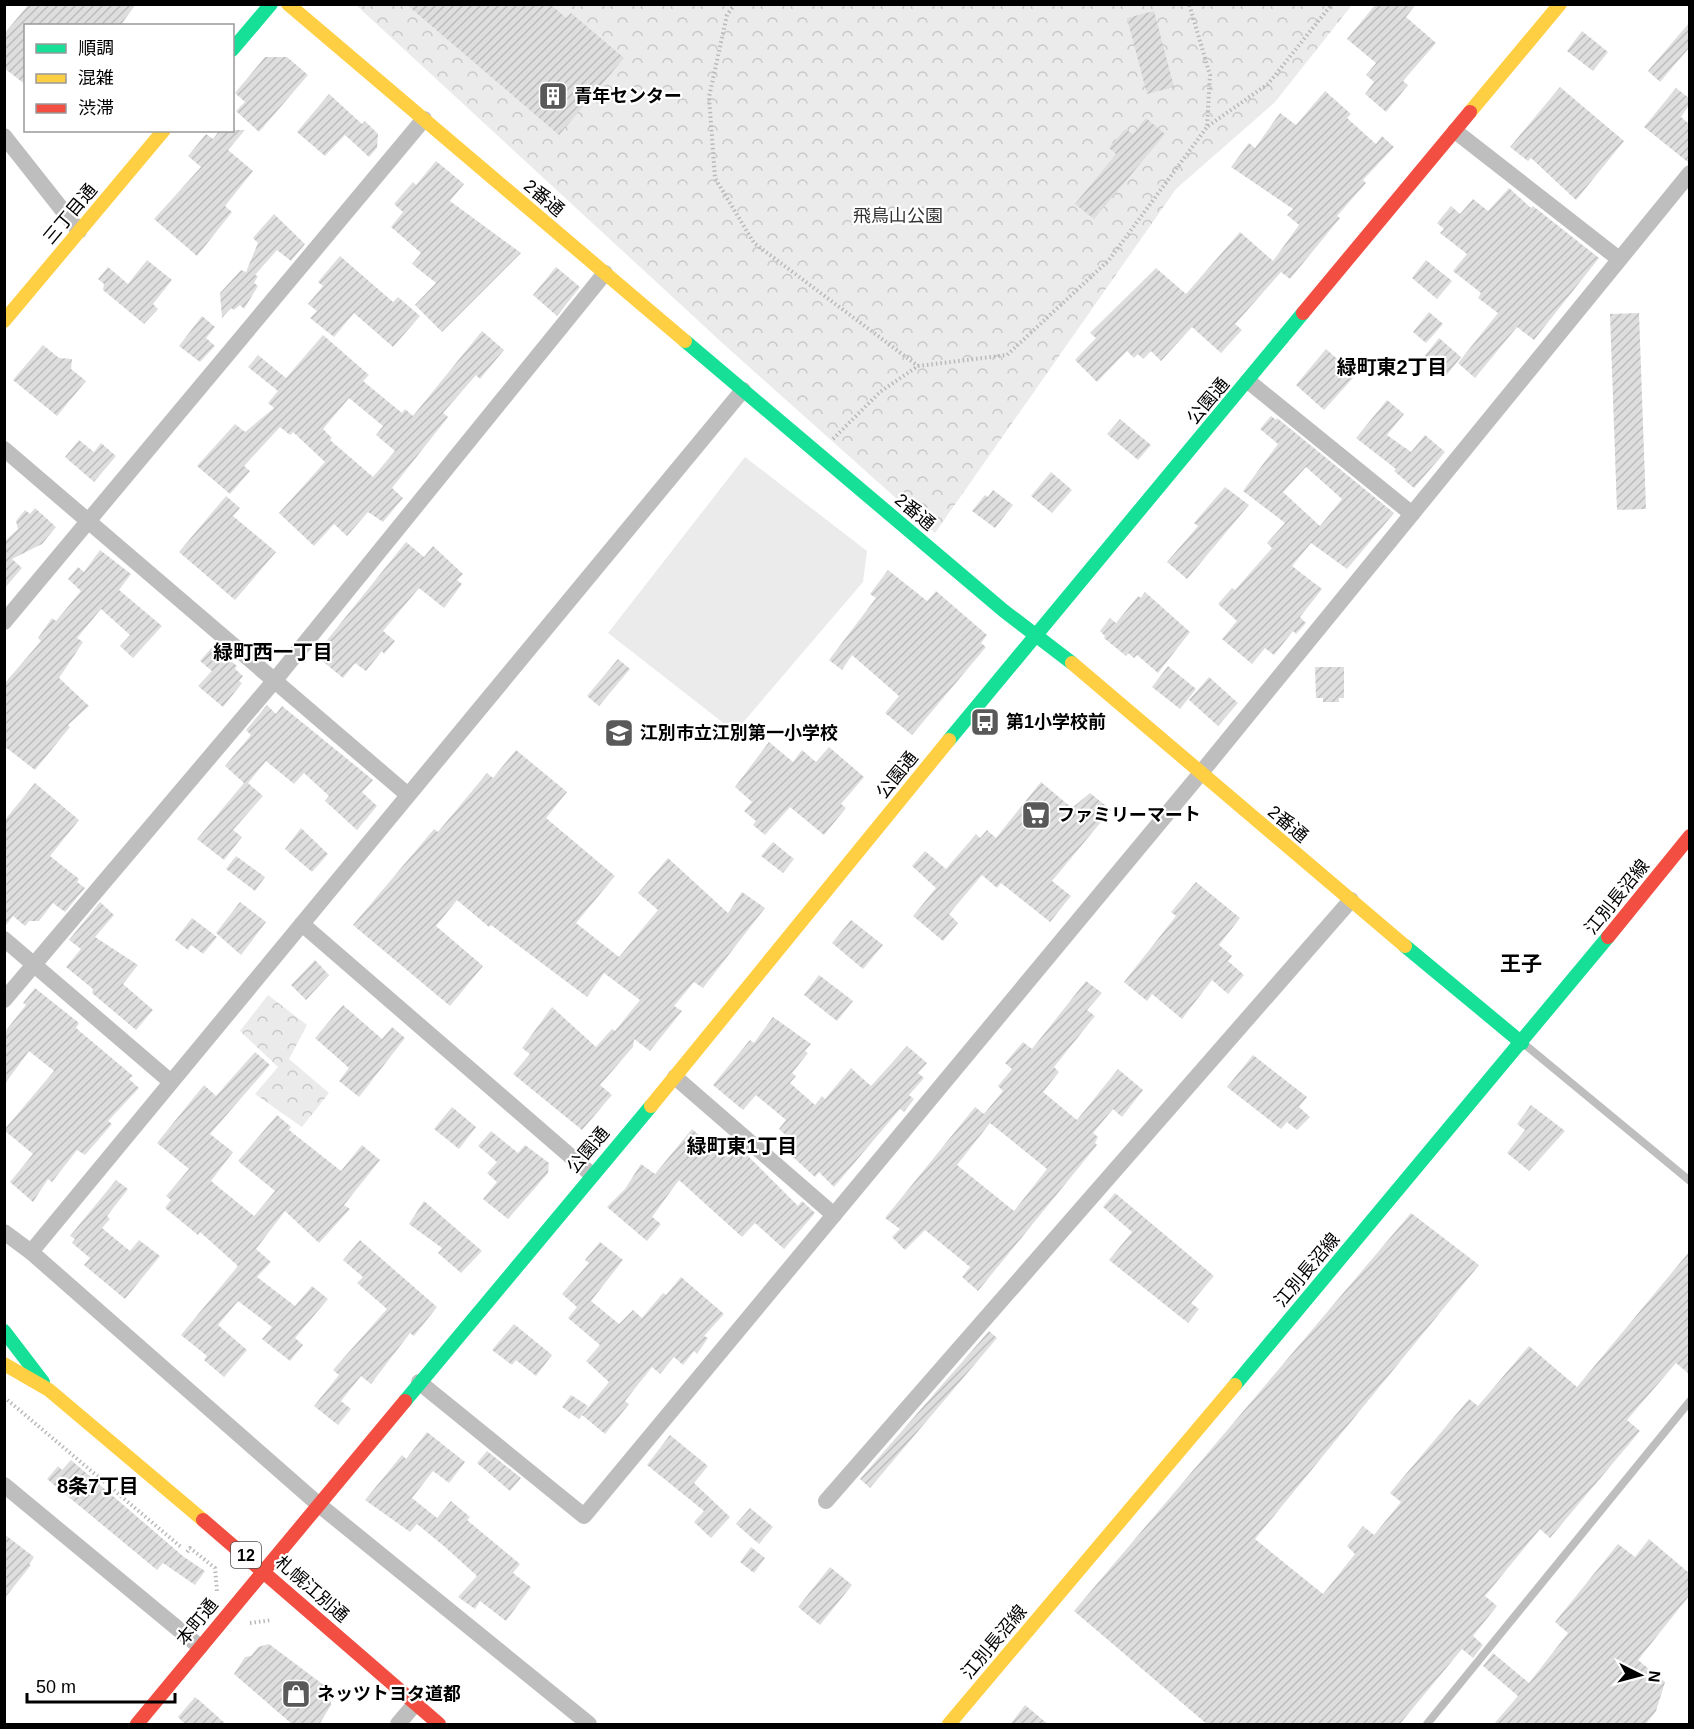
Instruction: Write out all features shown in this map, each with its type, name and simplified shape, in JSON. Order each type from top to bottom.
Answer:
[{"type":"main road","points":[[234,48],[271,4]]},
{"type":"main road","name":"2番通","points":[[288,4],[819,454],[1144,723],[1200,774],[1522,1043]]},
{"type":"main road","name":"公園通","points":[[263,1570],[591,1174],[675,1077],[1035,634],[1560,4]]},
{"type":"main road","name":"三丁目通","points":[[4,321],[162,132]]},
{"type":"main road","name":"江別長沼線","points":[[949,1725],[1522,1043],[1689,836]]},
{"type":"main road","name":"札幌江別通","points":[[4,1331],[49,1390]]},
{"type":"main road","name":"札幌江別通","points":[[4,1364],[49,1390],[263,1570],[439,1725]]},
{"type":"main road","name":"本町通","points":[[137,1725],[263,1570]]},
{"type":"street","points":[[4,622],[424,119]]},
{"type":"street","points":[[1455,131],[1619,260]]},
{"type":"street","points":[[4,136],[79,231]]},
{"type":"street","points":[[419,1382],[584,1516],[1200,774],[1689,173]]},
{"type":"street","points":[[4,1000],[275,680],[606,273]]},
{"type":"street","points":[[1248,381],[1412,514]]},
{"type":"street","points":[[31,1252],[743,390]]},
{"type":"street","points":[[4,449],[408,795]]},
{"type":"street","points":[[826,1501],[1351,900]]},
{"type":"street","points":[[302,924],[591,1174]]},
{"type":"street","points":[[4,939],[171,1082]]},
{"type":"street","points":[[675,1077],[834,1215]]},
{"type":"street","points":[[4,1232],[31,1252],[318,1504],[589,1725]]},
{"type":"street","points":[[4,1485],[200,1647]]},
{"type":"street","points":[[398,1725],[415,1704]]},
{"type":"lane","points":[[1522,1043],[1689,1181]]},
{"type":"lane","points":[[1427,1725],[1689,1401]]},
{"type":"path","points":[[735,4],[727,15],[709,98],[715,177],[754,243],[918,366]]},
{"type":"path","points":[[1189,4],[1210,75],[1207,127]]},
{"type":"path","points":[[819,454],[880,392],[918,366],[1007,355],[1109,260],[1207,127],[1268,84],[1332,4]]},
{"type":"path","points":[[4,1397],[181,1547]]},
{"type":"path","points":[[187,1552],[190,1548],[215,1568],[218,1592],[215,1597]]},
{"type":"path","points":[[251,1621],[272,1620]]},
{"type":"green space","name":"飛鳥山公園","points":[[356,5],[1352,5],[1275,102],[1176,189],[935,533],[730,350]]},
{"type":"green space","points":[[745,457],[867,551],[863,582],[735,732],[608,633]]},
{"type":"green space","points":[[268,995],[307,1025],[289,1059],[329,1093],[302,1127],[255,1094],[278,1067],[240,1031]]},
{"type":"building","points":[[29,4],[136,4],[121,24],[24,24],[24,83],[4,68],[4,34]]},
{"type":"building","name":"青年センター","points":[[406,4],[550,4],[566,18],[571,13],[624,58],[559,135]]},
{"type":"building","points":[[1376,4],[1416,4],[1406,17],[1436,43],[1403,81],[1408,85],[1386,112],[1365,94],[1374,82],[1366,75],[1376,63],[1347,39]]},
{"type":"building","points":[[1154,11],[1174,87],[1147,94],[1127,18]]},
{"type":"building","points":[[1689,23],[1689,48],[1660,82],[1648,71]]},
{"type":"building","points":[[1582,31],[1608,52],[1593,71],[1567,51]]},
{"type":"building","points":[[265,57],[287,57],[308,75],[259,132],[236,111],[245,102],[235,93]]},
{"type":"building","points":[[1560,87],[1624,141],[1576,200],[1531,158],[1528,161],[1510,147]]},
{"type":"building","points":[[1676,88],[1689,98],[1689,105],[1681,117],[1689,124],[1689,163],[1644,127]]},
{"type":"building","points":[[1325,91],[1351,114],[1347,118],[1376,144],[1382,136],[1394,147],[1363,180],[1366,183],[1337,216],[1340,218],[1290,279],[1281,272],[1235,324],[1242,330],[1221,353],[1192,327],[1161,361],[1151,351],[1143,359],[1138,354],[1134,358],[1127,351],[1097,382],[1075,360],[1096,338],[1090,333],[1156,268],[1186,294],[1240,232],[1273,261],[1299,225],[1287,215],[1293,209],[1231,167],[1249,143],[1255,148],[1280,113],[1296,125]]},
{"type":"building","points":[[329,94],[362,124],[365,121],[378,134],[377,148],[369,157],[345,135],[325,156],[297,132]]},
{"type":"building","points":[[1146,118],[1165,134],[1094,219],[1075,204],[1116,154],[1109,148],[1125,129],[1133,134]]},
{"type":"building","points":[[245,130],[228,150],[253,171],[225,206],[232,212],[197,256],[154,219],[201,167],[188,156],[206,134],[213,139],[218,132]]},
{"type":"building","points":[[436,161],[464,184],[450,201],[521,253],[442,332],[415,305],[436,283],[412,264],[421,253],[391,227],[403,212],[394,204],[413,182],[416,185]]},
{"type":"building","points":[[1509,188],[1531,208],[1533,206],[1599,258],[1534,340],[1517,327],[1475,378],[1458,363],[1498,313],[1478,298],[1481,293],[1453,271],[1467,254],[1440,233],[1444,229],[1437,223],[1451,206],[1460,214],[1473,199],[1488,211]]},
{"type":"building","points":[[274,214],[305,244],[291,261],[277,250],[255,275],[258,276],[254,283],[258,286],[244,309],[240,305],[234,310],[231,308],[222,318],[220,293],[241,270],[246,272],[258,243],[253,238]]},
{"type":"building","points":[[340,256],[393,302],[398,297],[420,316],[393,347],[354,313],[334,337],[310,318],[317,311],[308,304],[323,286],[318,282]]},
{"type":"building","points":[[147,260],[172,280],[153,304],[158,309],[144,324],[103,290],[104,284],[98,279],[108,267],[128,284]]},
{"type":"building","points":[[1426,260],[1452,281],[1437,299],[1412,278]]},
{"type":"building","points":[[556,267],[580,287],[557,316],[533,295]]},
{"type":"building","points":[[1429,312],[1443,324],[1426,343],[1413,332]]},
{"type":"building","points":[[1639,313],[1646,509],[1617,510],[1610,314]]},
{"type":"building","points":[[202,316],[215,327],[206,338],[215,346],[200,362],[179,346]]},
{"type":"building","points":[[482,331],[504,350],[480,379],[476,375],[443,413],[448,417],[392,488],[403,498],[383,522],[368,512],[347,536],[334,524],[314,546],[279,513],[325,462],[293,432],[290,435],[280,427],[244,466],[250,471],[230,494],[197,466],[235,424],[245,432],[274,408],[268,403],[278,391],[248,367],[258,355],[286,378],[323,335],[369,375],[363,381],[402,413],[405,409],[413,416]],"holes":[[[349,398],[383,426],[376,435],[395,451],[373,477],[330,440],[332,438],[323,429]]]},
{"type":"building","points":[[1439,338],[1461,357],[1445,377],[1423,358]]},
{"type":"building","points":[[43,345],[59,358],[72,359],[71,369],[86,381],[57,416],[13,380]]},
{"type":"building","points":[[1326,349],[1343,364],[1340,367],[1353,378],[1324,410],[1296,385]]},
{"type":"building","points":[[1387,400],[1404,414],[1387,435],[1411,452],[1425,435],[1445,452],[1414,488],[1394,471],[1396,469],[1356,438]]},
{"type":"building","points":[[1271,416],[1276,420],[1277,418],[1394,513],[1347,569],[1311,543],[1292,566],[1322,589],[1300,617],[1306,623],[1296,634],[1293,631],[1274,655],[1265,648],[1252,664],[1222,639],[1237,621],[1218,604],[1232,588],[1235,590],[1272,548],[1267,543],[1285,523],[1243,491],[1278,444],[1260,429]],"holes":[[[1306,467],[1342,499],[1320,526],[1283,492]]]},
{"type":"building","points":[[1120,419],[1151,445],[1138,460],[1107,434]]},
{"type":"building","points":[[79,440],[94,452],[101,443],[116,456],[94,482],[65,457]]},
{"type":"building","points":[[1051,472],[1072,490],[1052,513],[1031,496]]},
{"type":"building","points":[[1225,487],[1249,505],[1187,579],[1167,562],[1198,526],[1194,523]]},
{"type":"building","points":[[993,490],[1013,505],[995,528],[972,511],[985,495],[988,497]]},
{"type":"building","points":[[226,496],[240,508],[233,516],[276,552],[235,600],[179,552]]},
{"type":"building","points":[[35,508],[56,527],[42,544],[12,559],[22,568],[4,589],[4,542],[18,529],[16,521],[25,510],[30,514]]},
{"type":"building","points":[[406,542],[424,557],[433,546],[463,574],[457,580],[462,584],[444,608],[419,588],[383,631],[395,641],[384,654],[382,651],[366,671],[355,663],[343,678],[315,655]]},
{"type":"building","points":[[100,550],[131,574],[119,590],[162,626],[133,658],[120,646],[130,635],[101,609],[77,638],[83,642],[59,678],[89,706],[68,725],[70,727],[35,770],[4,746],[4,684],[41,641],[38,638],[52,618],[56,621],[81,591],[68,579],[78,567],[84,572]]},
{"type":"building","points":[[888,570],[927,601],[936,591],[987,635],[981,643],[986,647],[912,735],[885,713],[899,696],[852,655],[842,670],[829,660],[876,598],[870,594]]},
{"type":"building","points":[[1145,592],[1190,632],[1158,673],[1137,655],[1134,658],[1128,653],[1126,656],[1104,638],[1105,636],[1100,631],[1110,618],[1116,623],[1138,596],[1141,598]]},
{"type":"building","points":[[213,646],[237,666],[235,669],[243,676],[239,681],[242,683],[223,707],[198,686],[212,671],[200,661]]},
{"type":"building","points":[[618,659],[630,669],[599,706],[587,696]]},
{"type":"building","points":[[1168,666],[1196,689],[1180,709],[1152,687]]},
{"type":"building","points":[[1315,667],[1344,667],[1344,698],[1339,698],[1339,702],[1323,702],[1323,698],[1316,698]]},
{"type":"building","points":[[1209,677],[1238,703],[1218,726],[1189,700]]},
{"type":"building","points":[[267,705],[276,714],[282,706],[373,780],[362,792],[377,806],[357,830],[325,801],[329,796],[304,773],[294,784],[266,761],[248,783],[263,796],[233,830],[242,837],[224,860],[197,839],[244,783],[225,766],[251,735],[246,730]]},
{"type":"building","points":[[769,742],[793,762],[802,750],[816,762],[829,747],[864,777],[841,804],[846,808],[824,835],[790,807],[765,835],[753,825],[756,821],[744,811],[752,802],[735,787]]},
{"type":"building","points":[[516,750],[567,792],[546,818],[615,876],[576,923],[619,957],[658,910],[638,893],[668,858],[728,913],[742,892],[765,908],[703,988],[694,982],[674,1006],[682,1011],[650,1051],[634,1039],[633,1047],[600,1085],[612,1095],[582,1130],[513,1074],[530,1054],[522,1048],[552,1007],[596,1047],[612,1029],[615,1031],[640,1000],[604,973],[587,997],[491,925],[489,927],[457,900],[436,926],[483,966],[450,1006],[353,925],[434,829],[438,832],[487,773],[493,778]]},
{"type":"building","points":[[1041,782],[1072,808],[1090,793],[1111,810],[1052,881],[1071,896],[1050,922],[1001,883],[997,888],[982,875],[949,914],[958,923],[943,941],[913,916],[936,888],[912,866],[925,851],[946,869],[976,834],[980,838],[987,830],[996,838]]},
{"type":"building","points":[[35,783],[79,820],[50,856],[79,879],[77,882],[85,888],[65,912],[53,903],[39,921],[29,921],[25,926],[13,916],[4,928],[4,821]]},
{"type":"building","points":[[301,828],[328,854],[312,872],[285,849]]},
{"type":"building","points":[[773,842],[794,859],[783,873],[761,856]]},
{"type":"building","points":[[236,856],[265,877],[255,891],[226,869]]},
{"type":"building","points":[[1196,882],[1240,918],[1219,945],[1232,956],[1228,961],[1244,975],[1228,994],[1212,980],[1182,1019],[1152,994],[1147,1001],[1124,982],[1176,916],[1171,912]]},
{"type":"building","points":[[100,902],[114,915],[95,937],[138,965],[123,984],[153,1010],[136,1030],[92,993],[93,989],[66,967],[81,949],[69,940]]},
{"type":"building","points":[[240,902],[266,922],[241,955],[216,933]]},
{"type":"building","points":[[192,918],[217,937],[203,954],[191,945],[188,950],[175,940]]},
{"type":"building","points":[[851,920],[883,945],[863,969],[832,943]]},
{"type":"building","points":[[315,960],[329,975],[306,1000],[291,985]]},
{"type":"building","points":[[819,975],[853,1001],[837,1021],[804,995]]},
{"type":"building","points":[[1086,981],[1102,993],[1087,1010],[1095,1016],[1054,1067],[1059,1072],[1043,1092],[1077,1120],[1118,1069],[1143,1090],[1122,1117],[1113,1109],[1093,1133],[1098,1137],[1095,1143],[1097,1145],[978,1291],[962,1277],[970,1267],[925,1230],[905,1250],[892,1237],[900,1229],[885,1218],[975,1107],[984,1114],[1003,1091],[998,1086],[1012,1069],[1005,1063],[1023,1042],[1032,1049]],"holes":[[[990,1123],[1047,1169],[1014,1211],[957,1165]]]},
{"type":"building","points":[[35,988],[79,1023],[76,1028],[133,1076],[129,1079],[139,1088],[108,1121],[112,1124],[85,1155],[77,1150],[52,1182],[48,1179],[33,1202],[10,1182],[33,1154],[4,1130],[54,1071],[29,1051],[4,1085],[4,1033],[26,1005],[23,1003]]},
{"type":"building","points":[[343,1005],[382,1039],[392,1027],[405,1038],[359,1097],[339,1081],[349,1068],[315,1038]]},
{"type":"building","points":[[773,1017],[811,1044],[805,1051],[808,1053],[792,1073],[796,1076],[790,1083],[815,1105],[822,1096],[825,1099],[851,1068],[871,1086],[907,1046],[927,1063],[918,1073],[924,1078],[909,1095],[914,1099],[904,1112],[900,1109],[834,1187],[819,1172],[815,1177],[783,1148],[791,1140],[779,1129],[786,1120],[756,1095],[743,1110],[713,1085],[750,1040],[754,1043]]},
{"type":"building","points":[[255,1052],[270,1065],[210,1134],[233,1152],[211,1181],[254,1216],[275,1191],[238,1161],[277,1115],[291,1127],[289,1130],[341,1171],[362,1145],[380,1160],[344,1205],[350,1209],[319,1243],[285,1211],[256,1249],[271,1262],[257,1277],[295,1306],[312,1286],[328,1299],[295,1338],[303,1345],[290,1361],[262,1339],[272,1327],[238,1301],[218,1325],[247,1350],[224,1377],[204,1360],[207,1356],[181,1335],[238,1266],[200,1232],[198,1235],[165,1208],[171,1200],[166,1196],[189,1169],[157,1143],[204,1085],[216,1096]]},
{"type":"building","points":[[1253,1055],[1307,1097],[1299,1107],[1310,1117],[1297,1130],[1287,1122],[1281,1129],[1227,1087]]},
{"type":"building","points":[[1531,1105],[1565,1131],[1529,1171],[1507,1153],[1525,1130],[1517,1124]]},
{"type":"building","points":[[452,1107],[476,1127],[459,1149],[434,1129]]},
{"type":"building","points":[[692,1129],[725,1157],[736,1144],[798,1206],[802,1201],[815,1213],[784,1249],[755,1223],[742,1237],[679,1180],[652,1217],[661,1224],[647,1241],[607,1207],[625,1189],[641,1164],[655,1174]]},
{"type":"building","points":[[491,1131],[518,1153],[525,1145],[549,1163],[548,1173],[508,1219],[483,1199],[497,1182],[487,1173],[497,1162],[478,1146]]},
{"type":"building","points":[[116,1180],[128,1189],[107,1216],[110,1219],[102,1228],[130,1251],[139,1240],[160,1256],[125,1299],[84,1265],[90,1258],[72,1243],[75,1239],[70,1236]]},
{"type":"building","points":[[1115,1193],[1214,1276],[1191,1303],[1199,1309],[1188,1323],[1109,1260],[1132,1232],[1103,1207]]},
{"type":"building","points":[[424,1201],[482,1251],[461,1273],[438,1253],[442,1248],[409,1224]]},
{"type":"building","points":[[1411,1213],[1479,1265],[1255,1539],[1323,1594],[1355,1554],[1347,1546],[1363,1526],[1374,1535],[1401,1502],[1390,1493],[1469,1399],[1478,1406],[1529,1346],[1577,1387],[1689,1252],[1689,1374],[1676,1363],[1627,1420],[1640,1431],[1550,1538],[1540,1529],[1485,1596],[1497,1606],[1473,1636],[1483,1645],[1473,1658],[1462,1649],[1399,1725],[1208,1725],[1074,1611]]},
{"type":"building","points":[[360,1240],[437,1307],[414,1336],[410,1333],[371,1384],[361,1376],[341,1401],[351,1409],[338,1425],[314,1406],[339,1375],[333,1370],[387,1309],[357,1283],[363,1277],[343,1260]]},
{"type":"building","points":[[600,1242],[623,1260],[591,1301],[619,1324],[633,1310],[642,1318],[663,1293],[666,1295],[681,1277],[724,1314],[704,1336],[708,1338],[697,1354],[694,1351],[683,1365],[674,1357],[660,1374],[652,1367],[625,1401],[629,1404],[605,1434],[582,1415],[609,1382],[586,1361],[600,1345],[568,1318],[577,1307],[562,1294],[589,1263],[585,1260]]},
{"type":"building","points":[[514,1324],[552,1355],[536,1376],[516,1360],[512,1365],[492,1350]]},
{"type":"building","points":[[989,1331],[997,1338],[870,1488],[860,1479]]},
{"type":"building","points":[[571,1395],[588,1406],[579,1419],[562,1407]]},
{"type":"building","points":[[427,1432],[465,1462],[449,1483],[433,1471],[412,1498],[437,1518],[451,1501],[470,1517],[467,1520],[520,1564],[513,1573],[531,1587],[506,1621],[480,1601],[475,1609],[458,1597],[477,1576],[445,1547],[417,1524],[410,1532],[365,1500],[402,1455],[406,1459]]},
{"type":"building","points":[[670,1435],[708,1466],[694,1483],[730,1517],[711,1538],[694,1522],[704,1511],[647,1465]]},
{"type":"building","points":[[487,1451],[521,1478],[510,1491],[477,1463]]},
{"type":"building","points":[[71,1460],[184,1557],[205,1571],[195,1585],[163,1563],[157,1570],[47,1479],[58,1466],[62,1470]]},
{"type":"building","points":[[750,1508],[773,1527],[759,1544],[736,1524]]},
{"type":"building","points":[[4,1534],[34,1557],[29,1564],[31,1565],[4,1599]]},
{"type":"building","points":[[1649,1539],[1689,1573],[1689,1596],[1638,1660],[1665,1682],[1656,1711],[1645,1725],[1493,1725],[1518,1696],[1483,1666],[1493,1653],[1529,1683],[1568,1633],[1555,1622],[1618,1544],[1635,1557]]},
{"type":"building","points":[[751,1547],[765,1558],[754,1573],[740,1562]]},
{"type":"building","points":[[830,1567],[852,1585],[820,1625],[798,1607]]},
{"type":"building","points":[[269,1644],[329,1689],[331,1705],[319,1725],[293,1725],[234,1674],[245,1657],[251,1656],[258,1647]]},
{"type":"building","points":[[195,1697],[227,1725],[186,1725],[178,1717]]},
{"type":"building","points":[[1025,1705],[1049,1725],[1010,1725]]},
{"type":"traffic: fast","points":[[234,48],[271,4]]},
{"type":"traffic: fast","points":[[949,740],[1303,313]]},
{"type":"traffic: fast","points":[[685,341],[1004,611],[1072,663]]},
{"type":"traffic: fast","points":[[1235,1385],[1608,937]]},
{"type":"traffic: fast","points":[[1405,946],[1522,1043]]},
{"type":"traffic: fast","points":[[405,1401],[651,1106]]},
{"type":"traffic: fast","points":[[4,1331],[43,1382]]},
{"type":"traffic: slow","points":[[288,4],[685,341]]},
{"type":"traffic: slow","points":[[1470,112],[1560,4]]},
{"type":"traffic: slow","points":[[4,321],[162,132]]},
{"type":"traffic: slow","points":[[1072,663],[1405,946]]},
{"type":"traffic: slow","points":[[651,1106],[949,740]]},
{"type":"traffic: slow","points":[[4,1364],[49,1390],[203,1520]]},
{"type":"traffic: slow","points":[[949,1724],[1235,1385]]},
{"type":"traffic: jam","points":[[1303,313],[1470,112]]},
{"type":"traffic: jam","points":[[1608,937],[1690,836]]},
{"type":"traffic: jam","points":[[137,1724],[405,1401]]},
{"type":"traffic: jam","points":[[203,1520],[439,1724]]},
{"type":"place","name":"青年センター","points":[[553,96]]},
{"type":"place","name":"第1小学校前","points":[[985,722]]},
{"type":"place","name":"江別市立江別第一小学校","points":[[619,733]]},
{"type":"place","name":"ファミリーマート","points":[[1036,815]]},
{"type":"place","name":"ネッツトヨタ道都","points":[[296,1694]]},
{"type":"district","name":"緑町東2丁目","points":[[1392,367]]},
{"type":"district","name":"緑町西一丁目","points":[[273,652]]},
{"type":"district","name":"王子","points":[[1521,963]]},
{"type":"district","name":"緑町東1丁目","points":[[742,1146]]},
{"type":"district","name":"8条7丁目","points":[[98,1486]]}]
